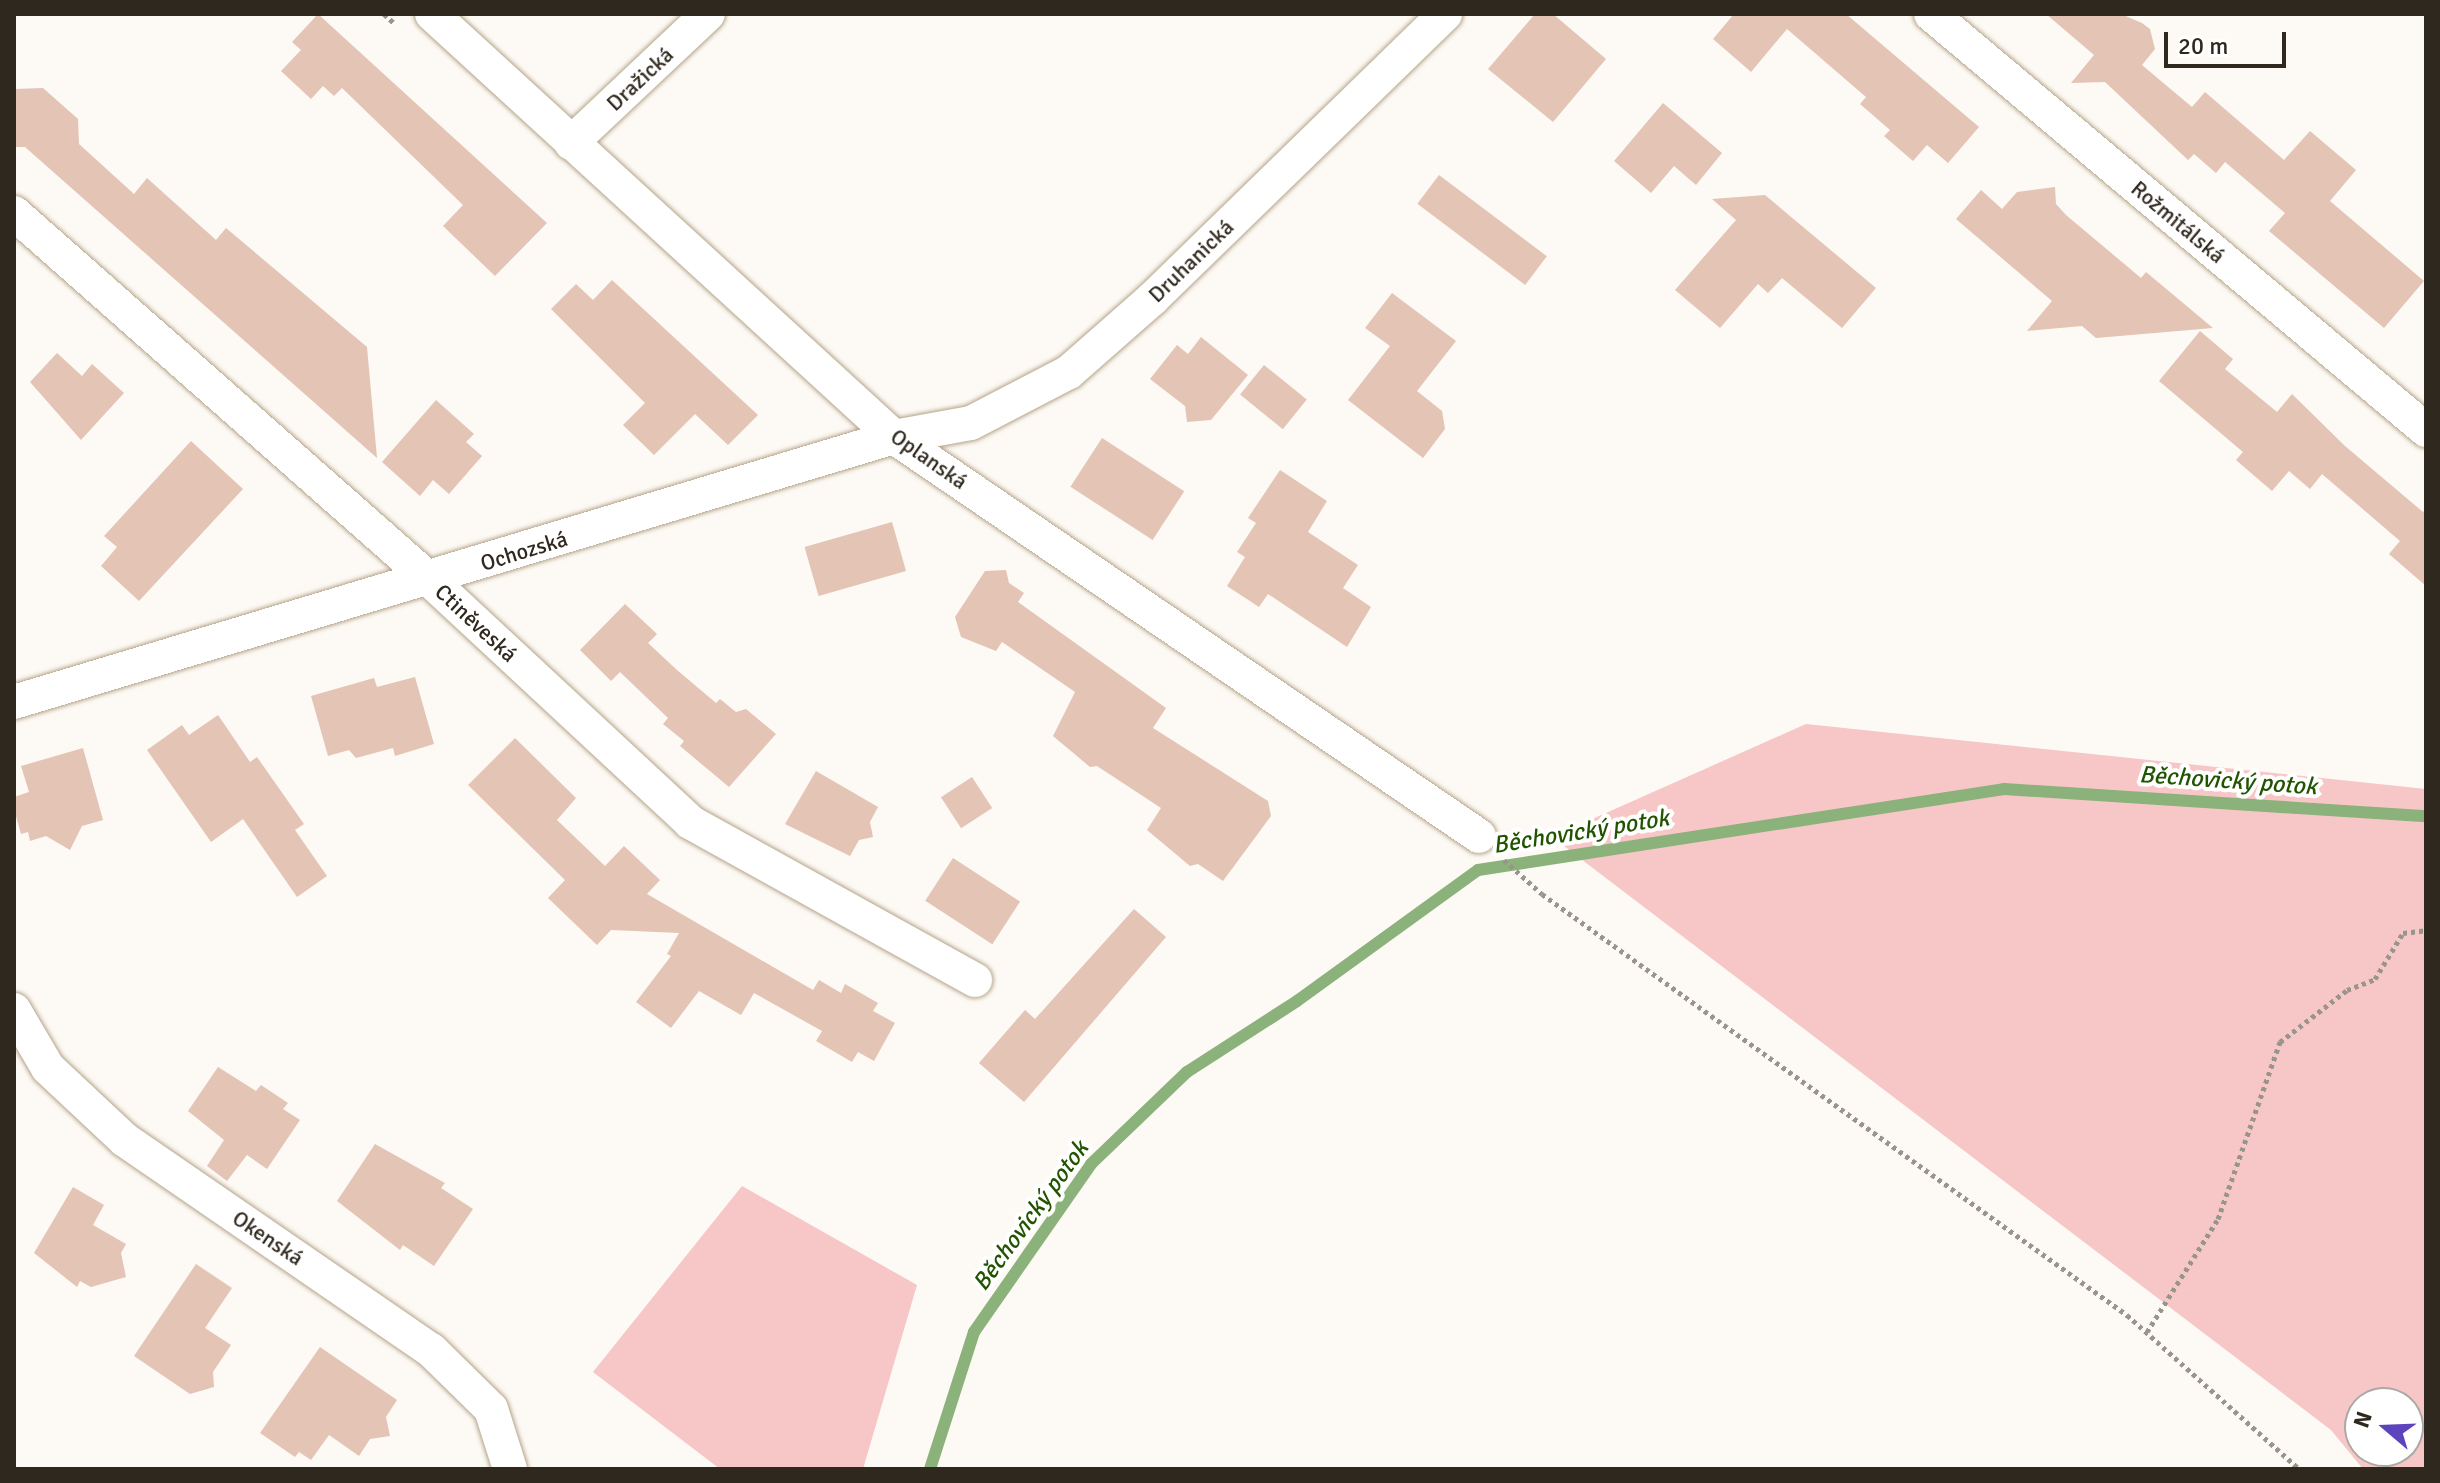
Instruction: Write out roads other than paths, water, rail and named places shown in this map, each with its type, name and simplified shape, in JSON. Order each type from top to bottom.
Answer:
[{"type":"street","name":"Oplanská","points":[[432,14],[894,437],[1479,836]]},
{"type":"street","name":"Dražická","points":[[571,143],[708,14]]},
{"type":"street","name":"Druhanická","points":[[894,437],[971,423],[1069,372],[1445,14]]},
{"type":"street","name":"Rožmitálská","points":[[1931,14],[2426,430]]},
{"type":"street","name":"Ctiněveská","points":[[14,213],[430,580],[690,822],[975,980]]},
{"type":"street","name":"Ochozská","points":[[14,702],[430,580],[894,437]]},
{"type":"street","name":"Okenská","points":[[14,1010],[48,1068],[125,1140],[431,1350],[491,1409],[510,1469]]},
{"type":"waterway","name":"Běchovický potok","points":[[930,1469],[974,1332],[1091,1164],[1187,1072],[1297,1001],[1478,870],[2004,789],[2426,816]]}]
